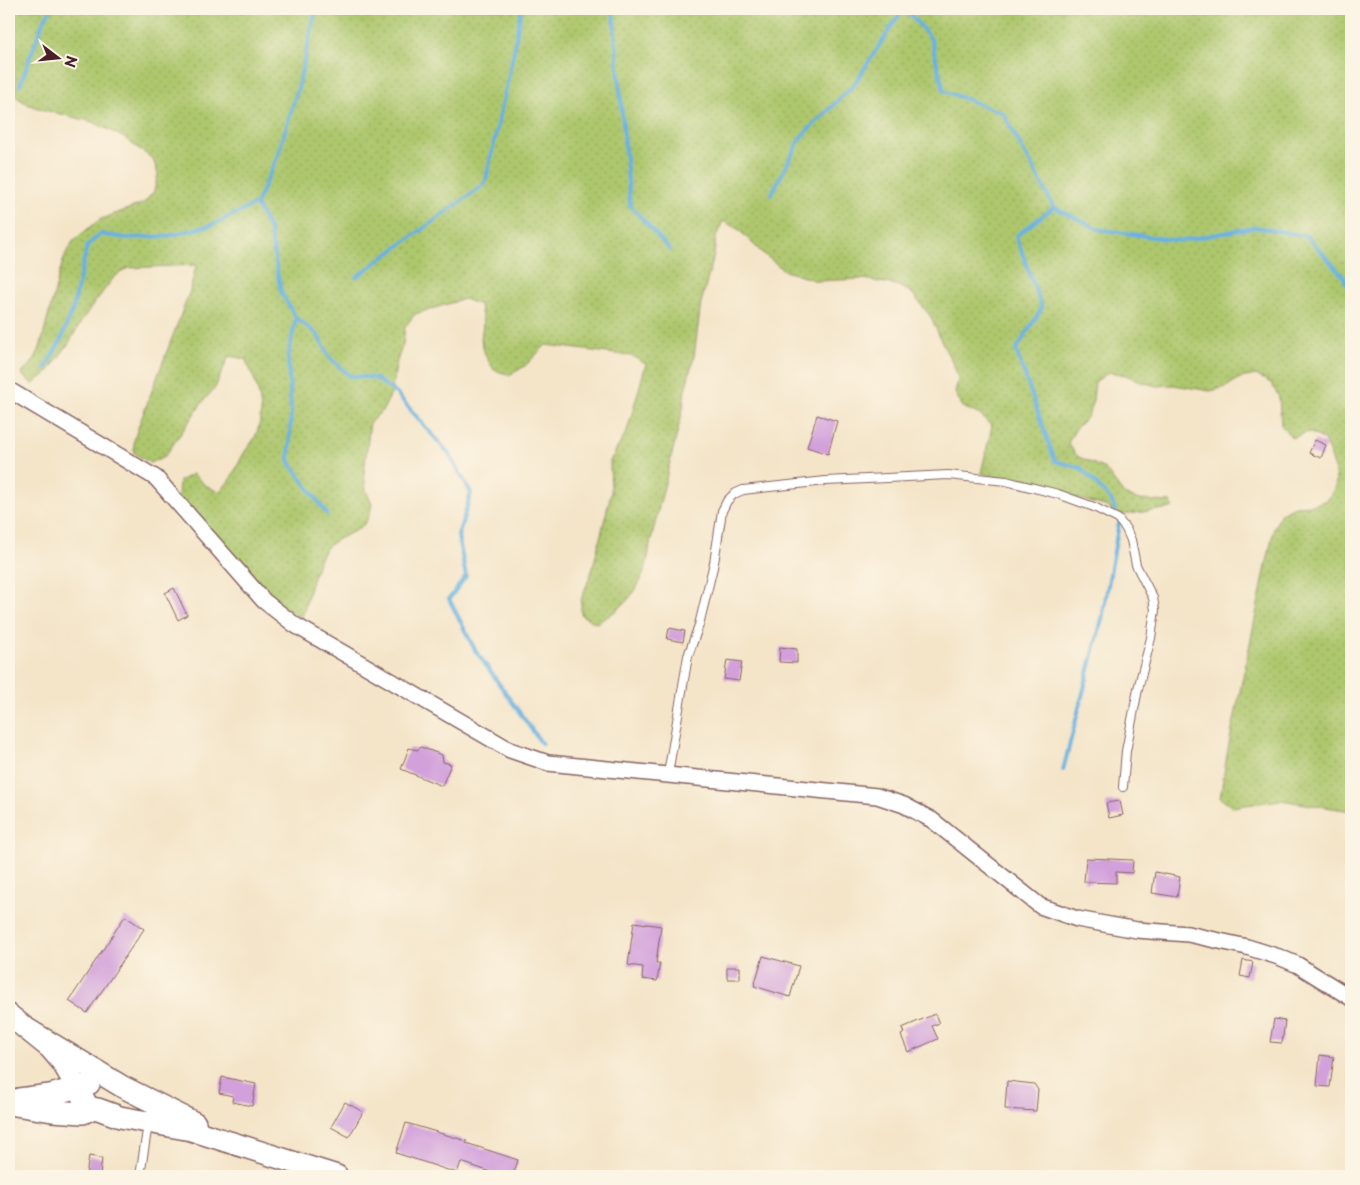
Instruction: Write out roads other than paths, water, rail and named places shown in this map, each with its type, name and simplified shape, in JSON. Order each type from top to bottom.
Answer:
[{"type":"main road","points":[[9,1015],[50,1048],[65,1067],[95,1093]]},
{"type":"main road","points":[[28,1029],[120,1117],[191,1130],[337,1176]]},
{"type":"main road","points":[[56,1093],[65,1082],[65,1067]]},
{"type":"main road","points":[[9,1100],[30,1099],[56,1093],[95,1093],[241,1145]]},
{"type":"main road","points":[[9,1104],[52,1111],[95,1093]]},
{"type":"street","points":[[9,390],[156,478],[264,601],[295,625],[510,750],[548,763],[877,796],[904,805],[932,820],[1040,906],[1077,919],[1137,930],[1188,934],[1247,947],[1298,965],[1351,998]]},
{"type":"lane","points":[[668,774],[688,656],[701,616],[714,563],[722,511],[727,501],[734,494],[743,490],[826,482],[948,475],[1006,481],[1058,494],[1094,507],[1118,520],[1126,529],[1131,540],[1136,566],[1153,598],[1155,610],[1151,638],[1126,751],[1123,786]]},
{"type":"lane","points":[[140,1176],[148,1122]]},
{"type":"waterway","points":[[20,85],[43,22],[51,9]]},
{"type":"waterway","points":[[45,369],[61,340],[73,308],[87,246],[100,234],[126,238],[168,236],[212,225],[256,204],[277,158],[298,88],[316,9]]},
{"type":"waterway","points":[[356,277],[485,184],[521,9]]},
{"type":"waterway","points":[[613,9],[630,205],[670,250]]},
{"type":"waterway","points":[[771,195],[801,137],[853,86],[903,9]]},
{"type":"waterway","points":[[906,9],[931,39],[944,91],[1003,113],[1054,207],[1098,229],[1180,241],[1255,227],[1307,236],[1343,276],[1351,292]]},
{"type":"waterway","points":[[256,204],[270,231],[281,292],[296,318],[317,334],[330,358],[350,376],[375,378],[397,394],[449,454],[471,493],[458,536],[466,576],[449,599],[475,650],[542,744]]},
{"type":"waterway","points":[[1054,207],[1016,236],[1042,308],[1016,350],[1055,461],[1081,468],[1112,501],[1117,517]]},
{"type":"waterway","points":[[296,318],[288,357],[291,411],[289,461],[327,514]]},
{"type":"waterway","points":[[1063,770],[1102,619],[1119,523]]}]
